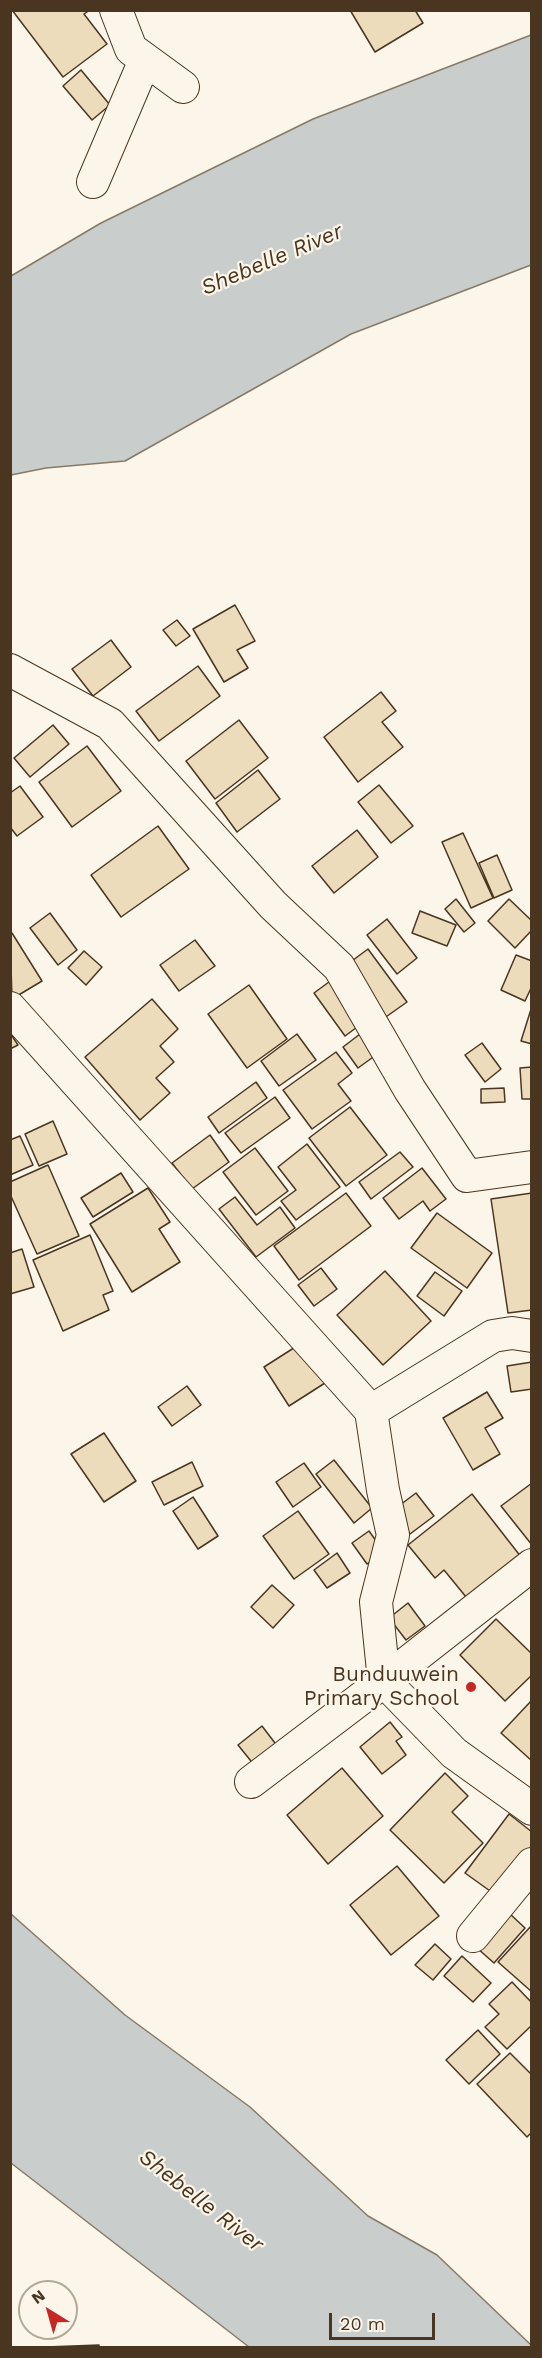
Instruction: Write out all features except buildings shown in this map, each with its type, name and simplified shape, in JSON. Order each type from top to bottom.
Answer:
[{"type":"street","points":[[116,10],[131,48],[183,87]]},
{"type":"street","points":[[93,182],[145,60]]},
{"type":"street","points":[[10,670],[110,724],[273,906],[339,967],[410,1090],[467,1176],[531,1167]]},
{"type":"street","points":[[10,1008],[371,1411],[383,1490],[393,1535],[376,1602],[384,1681],[454,1753],[531,1809]]},
{"type":"street","points":[[371,1411],[493,1336],[512,1333],[531,1336]]},
{"type":"street","points":[[251,1782],[384,1681],[531,1564]]},
{"type":"street","points":[[473,1936],[531,1864]]},
{"type":"water","name":"Shebelle River","points":[[531,35],[531,265],[351,334],[125,461],[46,468],[11,475],[11,276],[101,223],[313,119]]},
{"type":"water","name":"Shebelle River","points":[[11,1914],[125,2015],[250,2107],[368,2216],[437,2255],[531,2347],[249,2347],[11,2163]]},
{"type":"place","name":"Bunduuwein Primary School","points":[[471,1687]]}]
